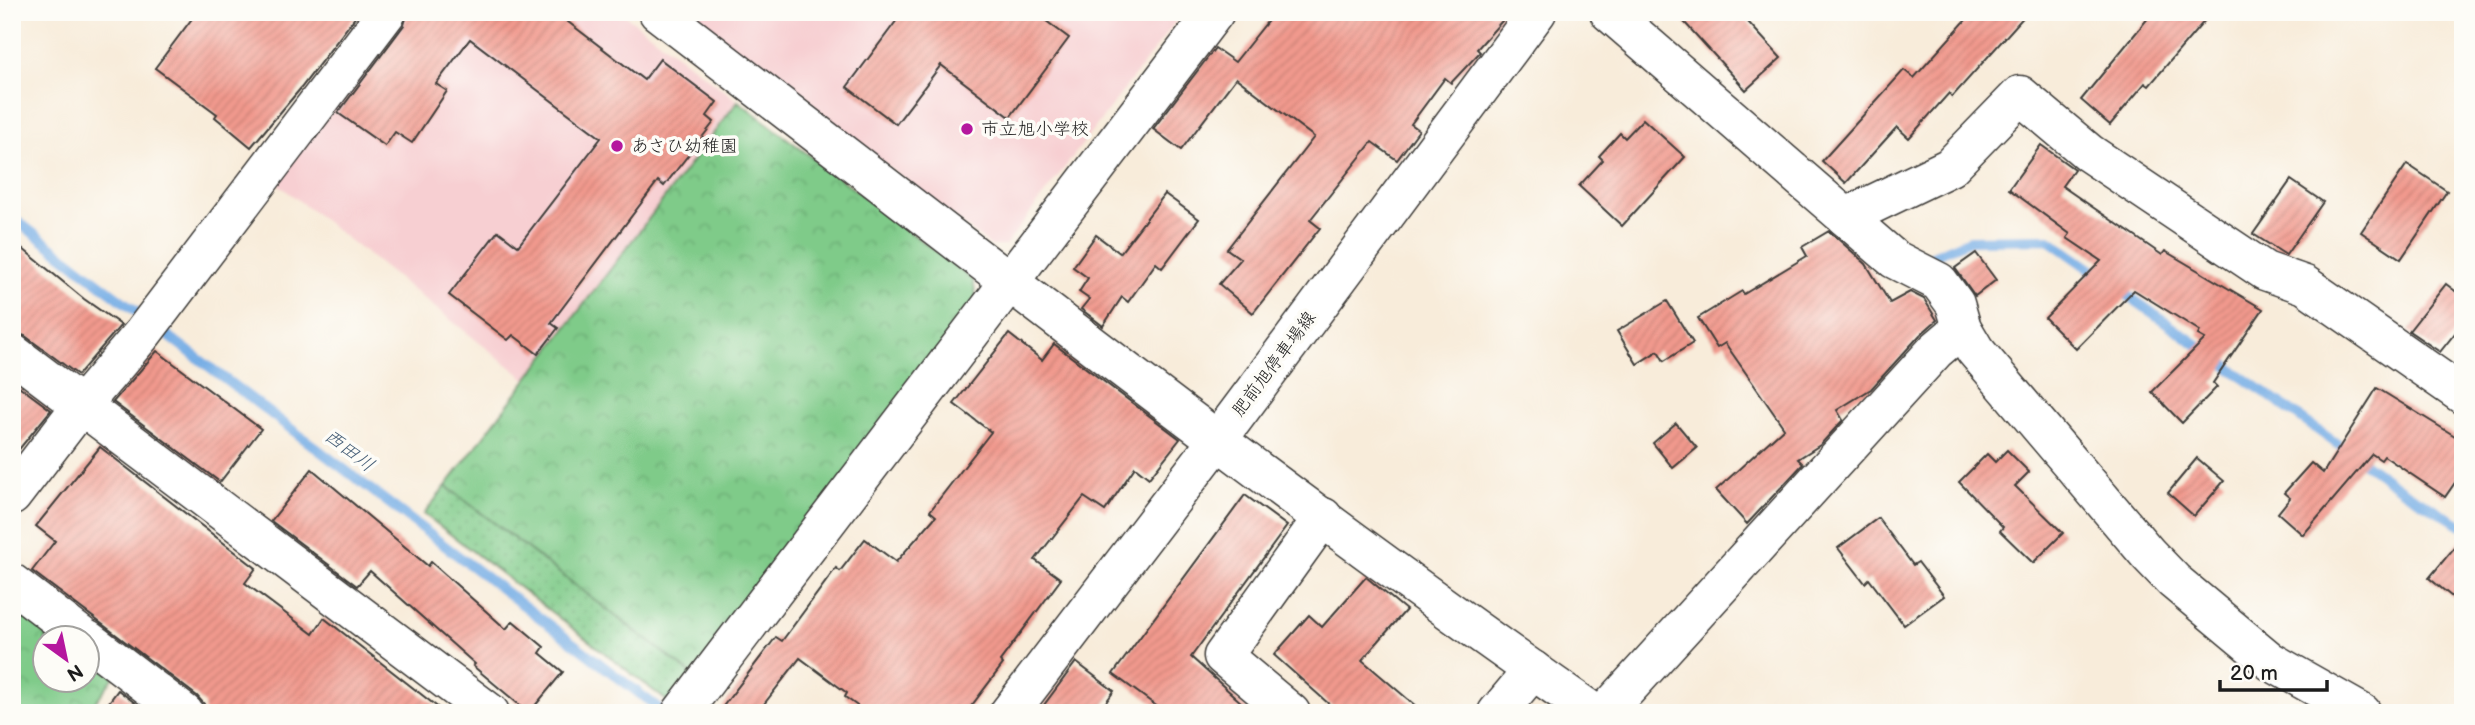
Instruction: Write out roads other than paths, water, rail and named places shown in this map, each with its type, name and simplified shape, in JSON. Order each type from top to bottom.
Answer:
[{"type":"street","points":[[12,496],[81,406],[151,323],[387,12]]},
{"type":"street","points":[[658,12],[1217,441],[1594,713]]},
{"type":"street","points":[[682,712],[1216,12]]},
{"type":"street","name":"肥前旭停車場線","points":[[1009,713],[1217,441],[1537,12]]},
{"type":"street","points":[[1609,12],[1894,259],[1939,282],[1955,304],[1962,328],[1975,350],[2148,554],[2174,580],[2270,660],[2362,713]]},
{"type":"street","points":[[1846,217],[1950,167],[2020,95],[2089,153],[2265,271],[2305,285],[2459,385]]},
{"type":"street","points":[[1605,713],[1936,350],[1962,328]]},
{"type":"street","points":[[12,354],[490,713]]},
{"type":"street","points":[[1291,713],[1223,656],[1323,517]]},
{"type":"street","points":[[12,583],[66,624]]},
{"type":"street","points":[[102,651],[184,713]]},
{"type":"street","points":[[1497,713],[1533,670]]},
{"type":"waterway","name":"西田川","points":[[12,217],[665,713]]},
{"type":"waterway","points":[[1919,257],[1923,260],[1970,240],[2048,239],[2103,278]]},
{"type":"waterway","points":[[2116,287],[2402,490],[2463,526]]},
{"type":"place","name":"市立旭小学校","points":[[967,129]]},
{"type":"place","name":"あさひ幼稚園","points":[[617,146]]}]
